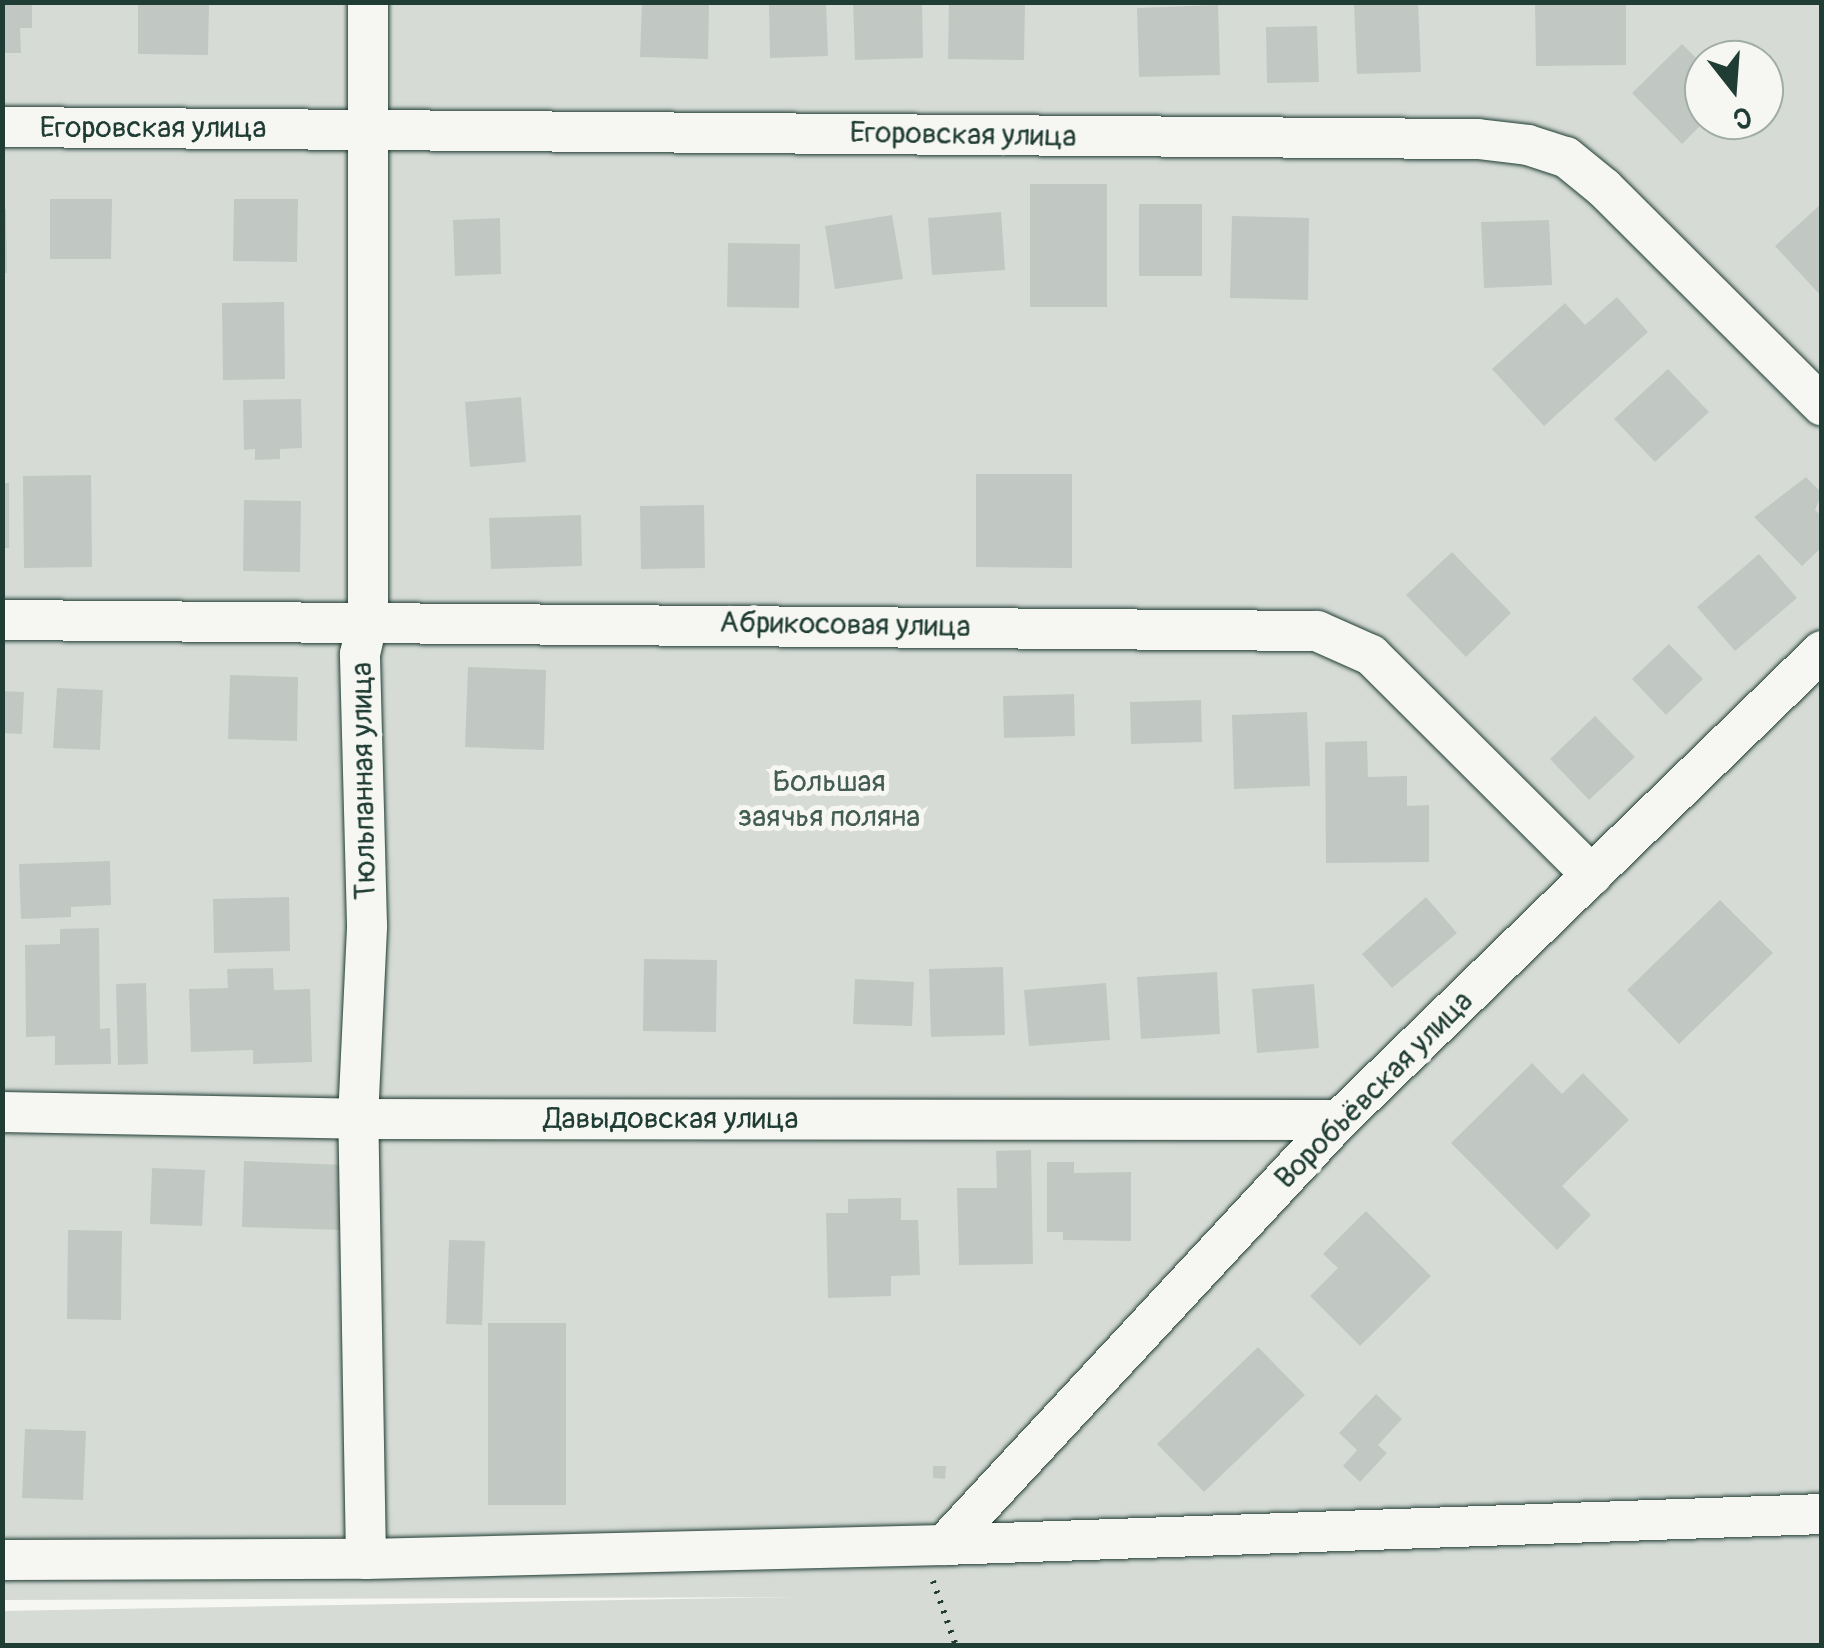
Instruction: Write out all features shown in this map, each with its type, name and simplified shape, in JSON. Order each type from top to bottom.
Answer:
[{"type":"street","name":"Тюльпанная улица","points":[[366,1559],[358,1119],[366,925],[360,654],[368,619],[368,2]]},
{"type":"street","name":"Егоровская улица","points":[[2,128],[1478,139],[1528,145],[1566,157],[1604,188],[1822,405]]},
{"type":"street","name":"Абрикосовая улица","points":[[2,620],[368,619],[1317,631],[1371,656],[1592,875]]},
{"type":"street","name":"Воробьёвская улица","points":[[944,1545],[1340,1120],[1822,651]]},
{"type":"street","name":"Давыдовская улица","points":[[2,1112],[358,1119],[1340,1120]]},
{"type":"street","points":[[2,1560],[366,1559],[944,1545],[1822,1514]]},
{"type":"path","points":[[944,1545],[931,1576],[956,1646]]},
{"type":"green space","name":"Большая заячья поляна","points":[[3,3],[1821,3],[1821,1645],[3,1646],[2,1611],[798,1597],[3,1600]]},
{"type":"building","points":[[2,2],[32,2],[32,28],[20,28],[21,53],[2,53]]},
{"type":"building","points":[[769,2],[826,2],[828,56],[770,58]]},
{"type":"building","points":[[853,2],[922,2],[923,58],[855,60]]},
{"type":"building","points":[[949,2],[1025,2],[1024,60],[948,59]]},
{"type":"building","points":[[1418,2],[1421,72],[1357,74],[1354,4]]},
{"type":"building","points":[[1535,2],[1626,2],[1626,65],[1536,66]]},
{"type":"building","points":[[642,3],[709,3],[708,59],[640,57]]},
{"type":"building","points":[[138,4],[209,5],[208,55],[138,54]]},
{"type":"building","points":[[1218,5],[1220,75],[1139,77],[1137,8]]},
{"type":"building","points":[[1317,26],[1319,82],[1267,83],[1266,27]]},
{"type":"building","points":[[1682,44],[1686,140],[1682,144],[1632,93]]},
{"type":"building","points":[[1030,184],[1107,184],[1107,307],[1030,307]]},
{"type":"building","points":[[50,199],[112,199],[111,259],[50,259]]},
{"type":"building","points":[[234,199],[298,199],[297,262],[233,261]]},
{"type":"building","points":[[1822,203],[1822,297],[1775,246]]},
{"type":"building","points":[[1139,204],[1202,204],[1202,276],[1139,276]]},
{"type":"building","points":[[2,209],[6,209],[7,273],[2,273]]},
{"type":"building","points":[[1001,212],[1005,270],[932,275],[928,218]]},
{"type":"building","points":[[892,215],[903,279],[835,289],[825,226]]},
{"type":"building","points":[[1232,216],[1309,218],[1308,300],[1230,298]]},
{"type":"building","points":[[500,218],[501,274],[455,276],[453,220]]},
{"type":"building","points":[[1549,220],[1552,285],[1484,288],[1481,222]]},
{"type":"building","points":[[728,243],[800,244],[799,308],[727,307]]},
{"type":"building","points":[[1617,297],[1648,332],[1544,426],[1492,369],[1565,303],[1585,325]]},
{"type":"building","points":[[284,302],[285,379],[223,380],[222,303]]},
{"type":"building","points":[[1668,369],[1709,412],[1655,462],[1614,419]]},
{"type":"building","points":[[521,397],[526,462],[470,467],[465,402]]},
{"type":"building","points":[[301,399],[302,448],[280,449],[280,459],[255,460],[255,449],[244,450],[243,400]]},
{"type":"building","points":[[976,474],[1072,474],[1072,568],[976,567]]},
{"type":"building","points":[[91,475],[92,567],[24,568],[23,476]]},
{"type":"building","points":[[1806,477],[1822,493],[1815,510],[1822,516],[1822,547],[1802,566],[1754,517]]},
{"type":"building","points":[[2,483],[9,483],[9,548],[2,548]]},
{"type":"building","points":[[244,500],[301,501],[300,572],[243,571]]},
{"type":"building","points":[[704,505],[705,568],[641,569],[640,506]]},
{"type":"building","points":[[581,515],[582,566],[491,569],[489,518]]},
{"type":"building","points":[[1452,552],[1511,613],[1466,657],[1406,595]]},
{"type":"building","points":[[1759,554],[1797,598],[1735,651],[1697,607]]},
{"type":"building","points":[[1669,644],[1703,679],[1666,715],[1632,679]]},
{"type":"building","points":[[468,667],[546,670],[544,750],[465,747]]},
{"type":"building","points":[[230,675],[298,677],[297,741],[228,739]]},
{"type":"building","points":[[57,688],[103,690],[100,750],[53,748]]},
{"type":"building","points":[[2,691],[24,692],[22,734],[2,733]]},
{"type":"building","points":[[1074,694],[1075,736],[1004,738],[1003,696]]},
{"type":"building","points":[[1201,700],[1202,742],[1131,744],[1130,702]]},
{"type":"building","points":[[1307,712],[1310,786],[1234,789],[1232,715]]},
{"type":"building","points":[[1595,716],[1635,757],[1589,800],[1550,759]]},
{"type":"building","points":[[1367,741],[1368,777],[1407,776],[1407,806],[1429,805],[1429,862],[1326,863],[1325,742]]},
{"type":"building","points":[[110,861],[111,905],[71,907],[71,917],[21,919],[19,864]]},
{"type":"building","points":[[289,897],[290,951],[214,953],[213,899]]},
{"type":"building","points":[[1426,897],[1457,933],[1392,988],[1362,954]]},
{"type":"building","points":[[1720,900],[1773,953],[1679,1044],[1627,990]]},
{"type":"building","points":[[99,928],[100,1029],[110,1028],[111,1064],[55,1065],[55,1036],[26,1037],[25,945],[60,944],[60,929]]},
{"type":"building","points":[[644,959],[717,960],[716,1032],[643,1031]]},
{"type":"building","points":[[1003,967],[1005,1035],[931,1037],[929,969]]},
{"type":"building","points":[[273,968],[274,990],[310,989],[312,1062],[253,1064],[253,1050],[191,1052],[189,989],[228,988],[227,969]]},
{"type":"building","points":[[1217,972],[1220,1034],[1141,1039],[1137,977]]},
{"type":"building","points":[[855,979],[914,982],[912,1026],[853,1024]]},
{"type":"building","points":[[146,983],[148,1064],[118,1065],[116,984]]},
{"type":"building","points":[[1106,983],[1110,1040],[1029,1046],[1024,990]]},
{"type":"building","points":[[1314,984],[1319,1048],[1257,1053],[1252,989]]},
{"type":"building","points":[[1532,1063],[1562,1094],[1583,1073],[1629,1120],[1562,1186],[1591,1215],[1557,1250],[1451,1143]]},
{"type":"building","points":[[1031,1150],[1033,1264],[959,1265],[957,1188],[997,1188],[996,1151]]},
{"type":"building","points":[[244,1161],[345,1165],[342,1230],[242,1227]]},
{"type":"building","points":[[1047,1162],[1074,1162],[1074,1173],[1131,1172],[1131,1241],[1063,1240],[1063,1232],[1047,1232]]},
{"type":"building","points":[[152,1168],[205,1170],[202,1226],[150,1224]]},
{"type":"building","points":[[901,1198],[901,1220],[918,1220],[920,1275],[891,1276],[891,1296],[828,1298],[826,1213],[848,1213],[848,1199]]},
{"type":"building","points":[[1366,1211],[1431,1276],[1360,1346],[1310,1296],[1338,1268],[1323,1254]]},
{"type":"building","points":[[68,1230],[122,1231],[121,1320],[67,1319]]},
{"type":"building","points":[[449,1240],[485,1241],[482,1325],[446,1324]]},
{"type":"building","points":[[488,1323],[566,1323],[566,1505],[488,1505]]},
{"type":"building","points":[[1258,1347],[1305,1395],[1204,1492],[1157,1444]]},
{"type":"building","points":[[1376,1394],[1402,1419],[1378,1445],[1387,1453],[1360,1482],[1343,1466],[1357,1450],[1339,1433]]},
{"type":"building","points":[[25,1429],[86,1431],[83,1500],[22,1498]]},
{"type":"building","points":[[933,1466],[946,1466],[945,1479],[933,1478]]}]
